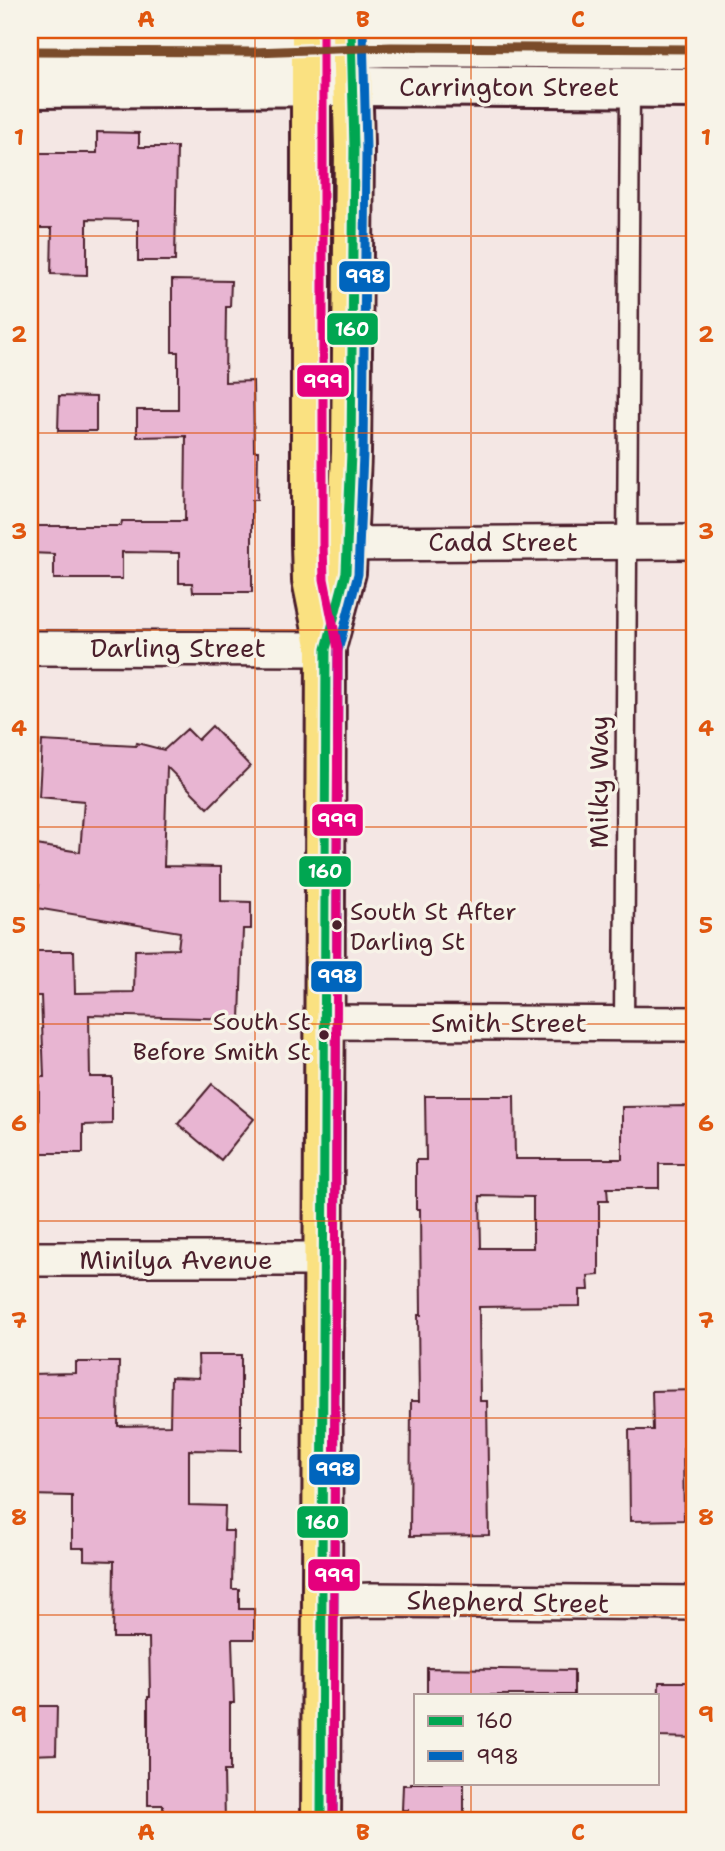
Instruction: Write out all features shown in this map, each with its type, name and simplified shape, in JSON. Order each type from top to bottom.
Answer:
[{"type":"main road","name":"Carrington Street","points":[[30,51],[254,52],[311,39],[351,38],[695,49]]},
{"type":"main road","points":[[321,1821],[326,649],[312,580],[329,543],[354,308],[351,38]]},
{"type":"main road","points":[[311,39],[329,543]]},
{"type":"main road","name":"Carrington Street","points":[[30,88],[695,88]]},
{"type":"street","name":"Cadd Street","points":[[329,543],[695,542]]},
{"type":"street","name":"Darling Street","points":[[30,648],[326,649]]},
{"type":"street","name":"Smith Street","points":[[323,1022],[695,1024]]},
{"type":"street","name":"Minilya Avenue","points":[[30,1259],[322,1259]]},
{"type":"street","name":"Shepherd Street","points":[[321,1602],[371,1600],[695,1604]]},
{"type":"lane","name":"Milky Way","points":[[624,1023],[630,88]]},
{"type":"building","points":[[97,132],[139,133],[139,147],[177,147],[175,261],[138,261],[138,220],[87,219],[87,275],[51,274],[52,228],[30,228],[30,153],[97,153]]},
{"type":"building","points":[[172,280],[231,281],[230,307],[226,307],[225,382],[253,381],[254,451],[258,451],[257,500],[252,500],[252,592],[193,592],[192,583],[179,583],[179,553],[122,552],[122,579],[54,579],[54,554],[30,553],[30,526],[121,526],[122,521],[185,521],[186,436],[137,437],[137,410],[178,410],[178,352],[172,352]]},
{"type":"building","points":[[59,396],[96,397],[96,431],[58,431]]},
{"type":"building","points":[[212,726],[250,766],[208,808],[167,767],[164,866],[221,867],[221,901],[251,902],[251,929],[243,929],[240,1019],[89,1015],[90,1077],[112,1077],[112,1124],[83,1125],[83,1153],[39,1153],[39,1077],[44,1077],[41,996],[30,996],[30,951],[74,951],[75,993],[134,992],[135,950],[178,949],[180,932],[36,908],[39,885],[30,883],[30,844],[80,852],[84,801],[39,797],[42,741],[136,746],[137,743],[164,750],[187,729],[198,740]]},
{"type":"building","points":[[212,1084],[254,1119],[221,1160],[178,1124]]},
{"type":"building","points":[[425,1096],[514,1096],[515,1159],[622,1159],[622,1107],[688,1106],[688,1164],[659,1164],[659,1188],[607,1188],[608,1201],[599,1201],[599,1275],[588,1276],[589,1290],[580,1290],[580,1306],[479,1307],[480,1401],[487,1401],[489,1535],[410,1536],[411,1401],[419,1401],[418,1315],[421,1315],[420,1209],[416,1209],[416,1160],[426,1160]],"holes":[[[480,1196],[533,1197],[533,1248],[481,1248]]]},
{"type":"building","points":[[198,1355],[241,1355],[241,1451],[189,1450],[189,1505],[225,1506],[224,1531],[233,1531],[232,1589],[239,1589],[239,1609],[254,1609],[254,1639],[232,1639],[234,1703],[230,1703],[230,1771],[224,1771],[225,1821],[163,1821],[163,1805],[148,1805],[149,1638],[113,1638],[114,1561],[84,1560],[84,1548],[72,1548],[72,1496],[30,1495],[30,1374],[76,1373],[76,1362],[119,1362],[118,1426],[170,1425],[171,1377],[199,1378]]},
{"type":"building","points":[[694,1390],[695,1448],[683,1448],[684,1520],[630,1521],[629,1430],[653,1430],[652,1391]]},
{"type":"building","points":[[427,1668],[574,1670],[574,1694],[427,1694]]},
{"type":"building","points":[[659,1682],[695,1682],[695,1738],[658,1737]]},
{"type":"building","points":[[30,1706],[57,1706],[56,1754],[30,1755]]},
{"type":"building","points":[[464,1784],[464,1821],[408,1821],[408,1810],[402,1810],[403,1785]]},
{"type":"transit line","name":"999","points":[[323,30],[323,544],[324,579],[338,649],[333,1821]]},
{"type":"transit line","name":"160","points":[[321,1821],[326,649],[346,572],[351,453],[354,148],[351,30]]},
{"type":"transit line","name":"998","points":[[333,1821],[338,651],[358,574],[363,454],[366,148],[363,30]]},
{"type":"transit line","points":[[30,51],[254,52],[391,47],[695,49]]},
{"type":"place","name":"South St After Darling St","points":[[337,925]]},
{"type":"place","name":"South St Before Smith St","points":[[324,1035]]}]
